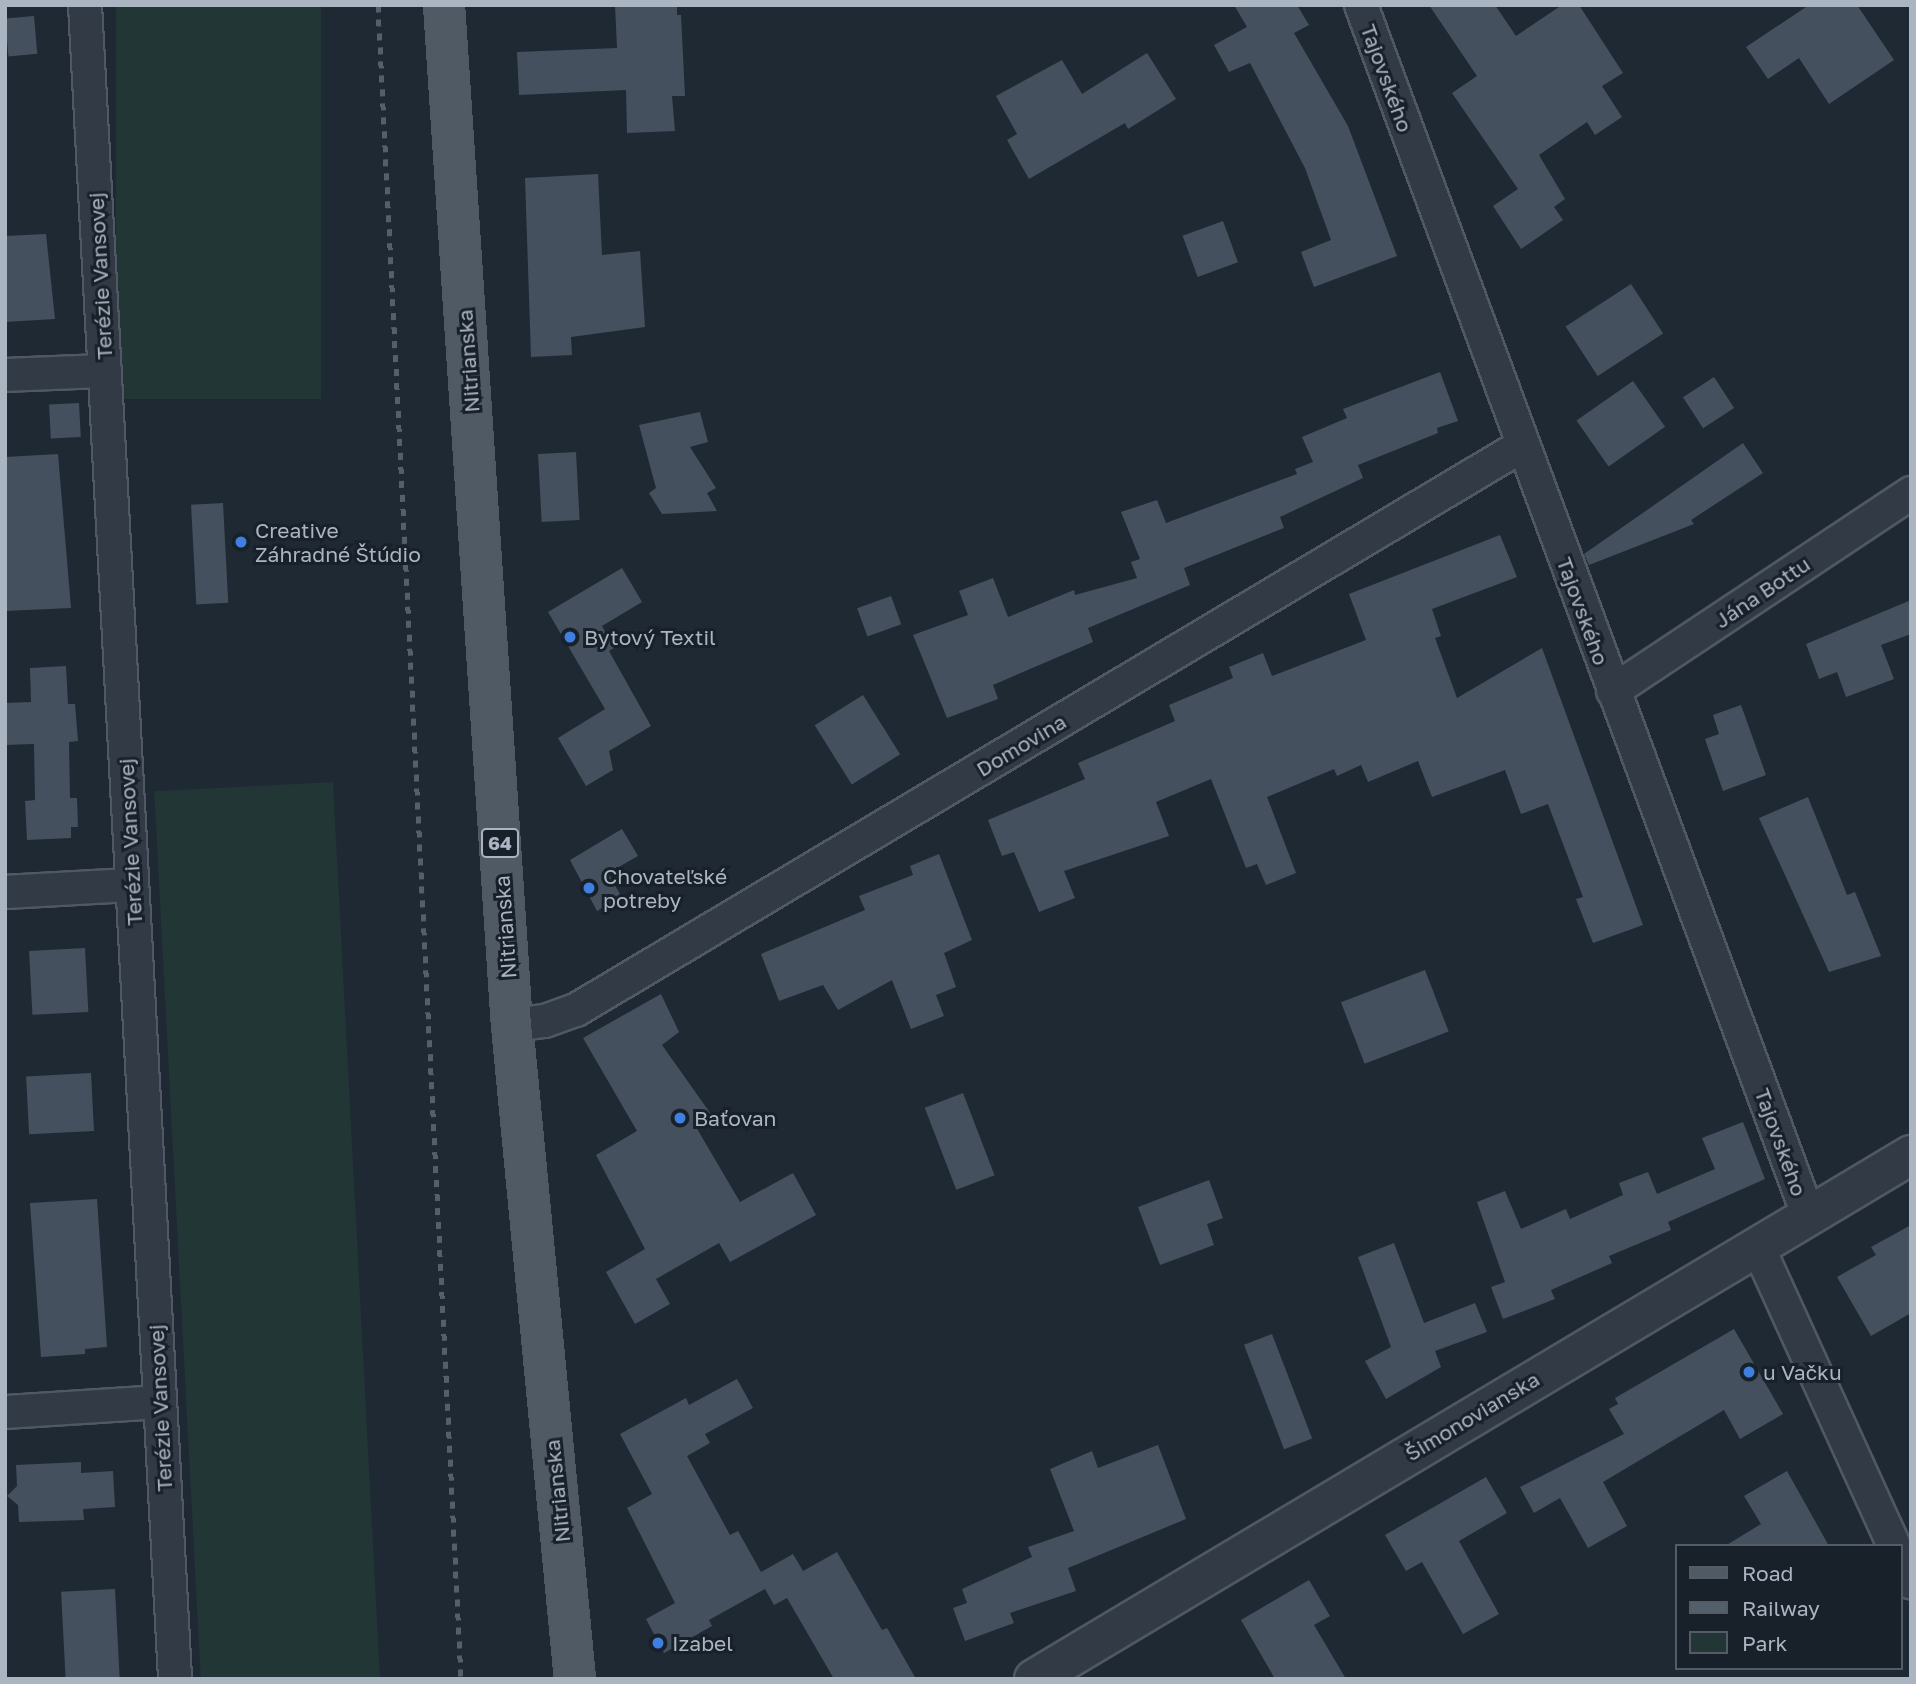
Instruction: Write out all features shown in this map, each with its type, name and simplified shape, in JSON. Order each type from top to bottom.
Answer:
[{"type":"main road","name":"Nitrianska","points":[[444,5],[512,1025],[575,1679]]},
{"type":"street","name":"Terézie Vansovej","points":[[85,5],[175,1679]]},
{"type":"street","name":"Tajovského","points":[[1361,5],[1808,1215]]},
{"type":"street","points":[[5,375],[105,371]]},
{"type":"street","name":"Domovina","points":[[512,1025],[545,1021],[576,1010],[1522,445]]},
{"type":"street","name":"Jána Bottu","points":[[1613,691],[1911,493]]},
{"type":"street","points":[[5,892],[132,885]]},
{"type":"street","name":"Šimonovianska","points":[[1034,1679],[1911,1155]]},
{"type":"street","points":[[1757,1245],[1893,1544]]},
{"type":"street","points":[[5,1412],[160,1402]]},
{"type":"street","points":[[1902,1564],[1911,1583]]},
{"type":"green space","points":[[116,5],[321,5],[321,399],[116,399]]},
{"type":"green space","points":[[333,782],[380,1679],[201,1679],[154,791]]},
{"type":"building","points":[[615,5],[677,5],[677,15],[681,15],[685,96],[672,96],[675,131],[627,133],[626,90],[519,95],[517,52],[617,48]]},
{"type":"building","points":[[1234,5],[1297,5],[1309,25],[1294,33],[1348,126],[1397,256],[1314,287],[1301,252],[1331,240],[1305,168],[1250,63],[1229,72],[1214,45],[1247,27]]},
{"type":"building","points":[[1429,5],[1495,5],[1516,36],[1562,5],[1579,5],[1623,73],[1602,86],[1622,117],[1595,135],[1587,122],[1539,155],[1565,199],[1554,207],[1563,220],[1521,249],[1493,206],[1518,189],[1452,93],[1477,76]]},
{"type":"building","points":[[1809,5],[1857,5],[1894,60],[1829,104],[1799,58],[1768,79],[1746,47]]},
{"type":"building","points":[[34,16],[37,54],[8,56],[5,19]]},
{"type":"building","points":[[1147,53],[1176,99],[1128,129],[1125,123],[1029,179],[1007,140],[1017,134],[996,96],[1062,60],[1082,94]]},
{"type":"building","points":[[598,174],[602,255],[640,251],[645,327],[571,337],[572,355],[531,357],[525,178]]},
{"type":"building","points":[[1223,221],[1238,262],[1198,277],[1183,236]]},
{"type":"building","points":[[46,234],[55,319],[5,322],[5,236]]},
{"type":"building","points":[[1631,284],[1663,333],[1598,376],[1566,326]]},
{"type":"building","points":[[1440,372],[1458,421],[1437,428],[1438,433],[1358,465],[1363,478],[1280,517],[1284,528],[1184,568],[1190,585],[1088,628],[1093,642],[993,685],[998,699],[947,718],[913,635],[968,615],[959,591],[993,578],[1008,617],[1074,590],[1075,595],[1137,578],[1131,562],[1140,559],[1121,512],[1157,500],[1166,523],[1297,474],[1295,469],[1313,462],[1302,437],[1347,418],[1343,409]]},
{"type":"building","points":[[1714,377],[1734,408],[1703,428],[1683,397]]},
{"type":"building","points":[[1633,381],[1665,427],[1609,466],[1576,421]]},
{"type":"building","points":[[79,403],[81,437],[51,439],[49,405]]},
{"type":"building","points":[[700,412],[708,442],[690,447],[716,488],[707,493],[717,511],[662,514],[649,493],[656,488],[639,425]]},
{"type":"building","points":[[1743,443],[1763,473],[1691,520],[1694,524],[1589,565],[1584,554]]},
{"type":"building","points":[[576,452],[580,520],[542,522],[538,454]]},
{"type":"building","points":[[58,454],[71,608],[5,611],[5,457]]},
{"type":"building","points":[[223,503],[228,603],[196,605],[191,505]]},
{"type":"building","points":[[1500,535],[1517,577],[1432,609],[1441,636],[1435,638],[1457,698],[1542,648],[1643,925],[1593,943],[1576,899],[1583,897],[1548,804],[1521,814],[1505,770],[1432,797],[1418,761],[1368,782],[1361,765],[1337,776],[1334,769],[1267,797],[1296,873],[1266,885],[1257,864],[1246,868],[1211,779],[1156,802],[1169,836],[1064,871],[1075,898],[1039,912],[1014,852],[1002,856],[988,820],[1085,779],[1078,763],[1175,721],[1169,705],[1233,678],[1229,667],[1263,653],[1272,676],[1366,640],[1349,594]]},
{"type":"building","points":[[622,568],[642,602],[602,626],[614,648],[609,651],[651,726],[609,751],[613,770],[586,786],[558,738],[605,709],[548,612]]},
{"type":"building","points":[[891,596],[901,624],[867,637],[857,608]]},
{"type":"building","points":[[1911,600],[1911,634],[1881,645],[1894,679],[1846,697],[1837,672],[1819,679],[1806,644]]},
{"type":"building","points":[[66,666],[68,704],[75,704],[78,741],[69,742],[70,798],[77,798],[78,827],[71,827],[71,838],[27,840],[25,801],[35,800],[34,744],[5,745],[5,703],[31,702],[30,668]]},
{"type":"building","points":[[863,695],[900,754],[852,785],[815,725]]},
{"type":"building","points":[[1741,705],[1766,775],[1723,791],[1705,739],[1719,734],[1713,715]]},
{"type":"building","points":[[1808,797],[1847,895],[1855,892],[1881,956],[1829,972],[1759,818]]},
{"type":"building","points":[[622,829],[638,856],[608,873],[621,896],[597,911],[570,860]]},
{"type":"building","points":[[939,854],[972,940],[944,953],[956,987],[936,995],[944,1016],[911,1029],[892,980],[838,1010],[823,985],[779,1001],[761,954],[865,910],[859,896],[913,875],[910,866]]},
{"type":"building","points":[[85,948],[88,1012],[32,1015],[29,951]]},
{"type":"building","points":[[1425,970],[1449,1032],[1365,1064],[1341,1002]]},
{"type":"building","points":[[661,994],[679,1032],[662,1045],[713,1117],[696,1127],[740,1202],[793,1173],[816,1215],[730,1262],[719,1243],[656,1279],[670,1304],[635,1324],[606,1272],[645,1249],[596,1155],[637,1131],[583,1038]]},
{"type":"building","points":[[91,1073],[94,1131],[29,1134],[26,1076]]},
{"type":"building","points":[[963,1093],[995,1175],[956,1190],[925,1108]]},
{"type":"building","points":[[1743,1122],[1765,1179],[1668,1222],[1671,1230],[1609,1256],[1612,1263],[1551,1290],[1555,1299],[1503,1319],[1491,1287],[1505,1282],[1477,1202],[1505,1191],[1521,1229],[1566,1209],[1570,1219],[1623,1195],[1619,1183],[1648,1172],[1657,1194],[1715,1169],[1702,1138]]},
{"type":"building","points":[[1209,1180],[1223,1218],[1207,1224],[1214,1245],[1160,1265],[1138,1207]]},
{"type":"building","points":[[97,1199],[107,1347],[85,1349],[85,1354],[41,1357],[30,1203]]},
{"type":"building","points":[[1911,1225],[1911,1313],[1871,1336],[1837,1277],[1876,1255],[1871,1247]]},
{"type":"building","points":[[1394,1243],[1424,1323],[1475,1303],[1487,1332],[1435,1351],[1441,1367],[1386,1399],[1365,1361],[1391,1347],[1358,1257]]},
{"type":"building","points":[[1734,1329],[1783,1414],[1740,1439],[1724,1410],[1603,1482],[1627,1526],[1588,1548],[1560,1498],[1534,1513],[1520,1487],[1624,1434],[1609,1409],[1618,1404],[1615,1398]]},
{"type":"building","points":[[1272,1334],[1312,1439],[1284,1449],[1244,1345]]},
{"type":"building","points":[[737,1379],[753,1408],[705,1434],[710,1443],[687,1456],[730,1535],[738,1531],[761,1572],[793,1554],[803,1571],[837,1552],[882,1630],[887,1628],[916,1679],[834,1679],[787,1598],[774,1605],[765,1589],[709,1620],[712,1626],[664,1653],[646,1619],[675,1603],[627,1508],[652,1494],[620,1434],[686,1398],[689,1405]]},
{"type":"building","points":[[1158,1445],[1186,1519],[1068,1568],[1076,1591],[1010,1613],[1014,1623],[965,1641],[953,1608],[967,1603],[962,1589],[1032,1557],[1028,1547],[1074,1531],[1050,1469],[1092,1451],[1098,1468]]},
{"type":"building","points":[[81,1462],[81,1473],[113,1471],[115,1507],[83,1509],[84,1520],[19,1522],[18,1505],[7,1496],[17,1486],[16,1465]]},
{"type":"building","points":[[1787,1471],[1828,1544],[1728,1544],[1761,1524],[1744,1496]]},
{"type":"building","points":[[1486,1477],[1507,1513],[1459,1541],[1499,1614],[1463,1634],[1422,1562],[1406,1571],[1385,1535]]},
{"type":"building","points":[[1309,1580],[1330,1616],[1314,1625],[1346,1679],[1275,1679],[1241,1620]]},
{"type":"building","points":[[115,1589],[120,1679],[66,1679],[61,1592]]},
{"type":"railway","points":[[378,5],[461,1679]]},
{"type":"place","name":"Creative Záhradné Štúdio","points":[[241,542]]},
{"type":"place","name":"Bytový Textil","points":[[570,637]]},
{"type":"place","name":"Chovateľské potreby","points":[[589,888]]},
{"type":"place","name":"Baťovan","points":[[680,1118]]},
{"type":"place","name":"u Vačku","points":[[1749,1372]]},
{"type":"place","name":"Izabel","points":[[658,1643]]}]
